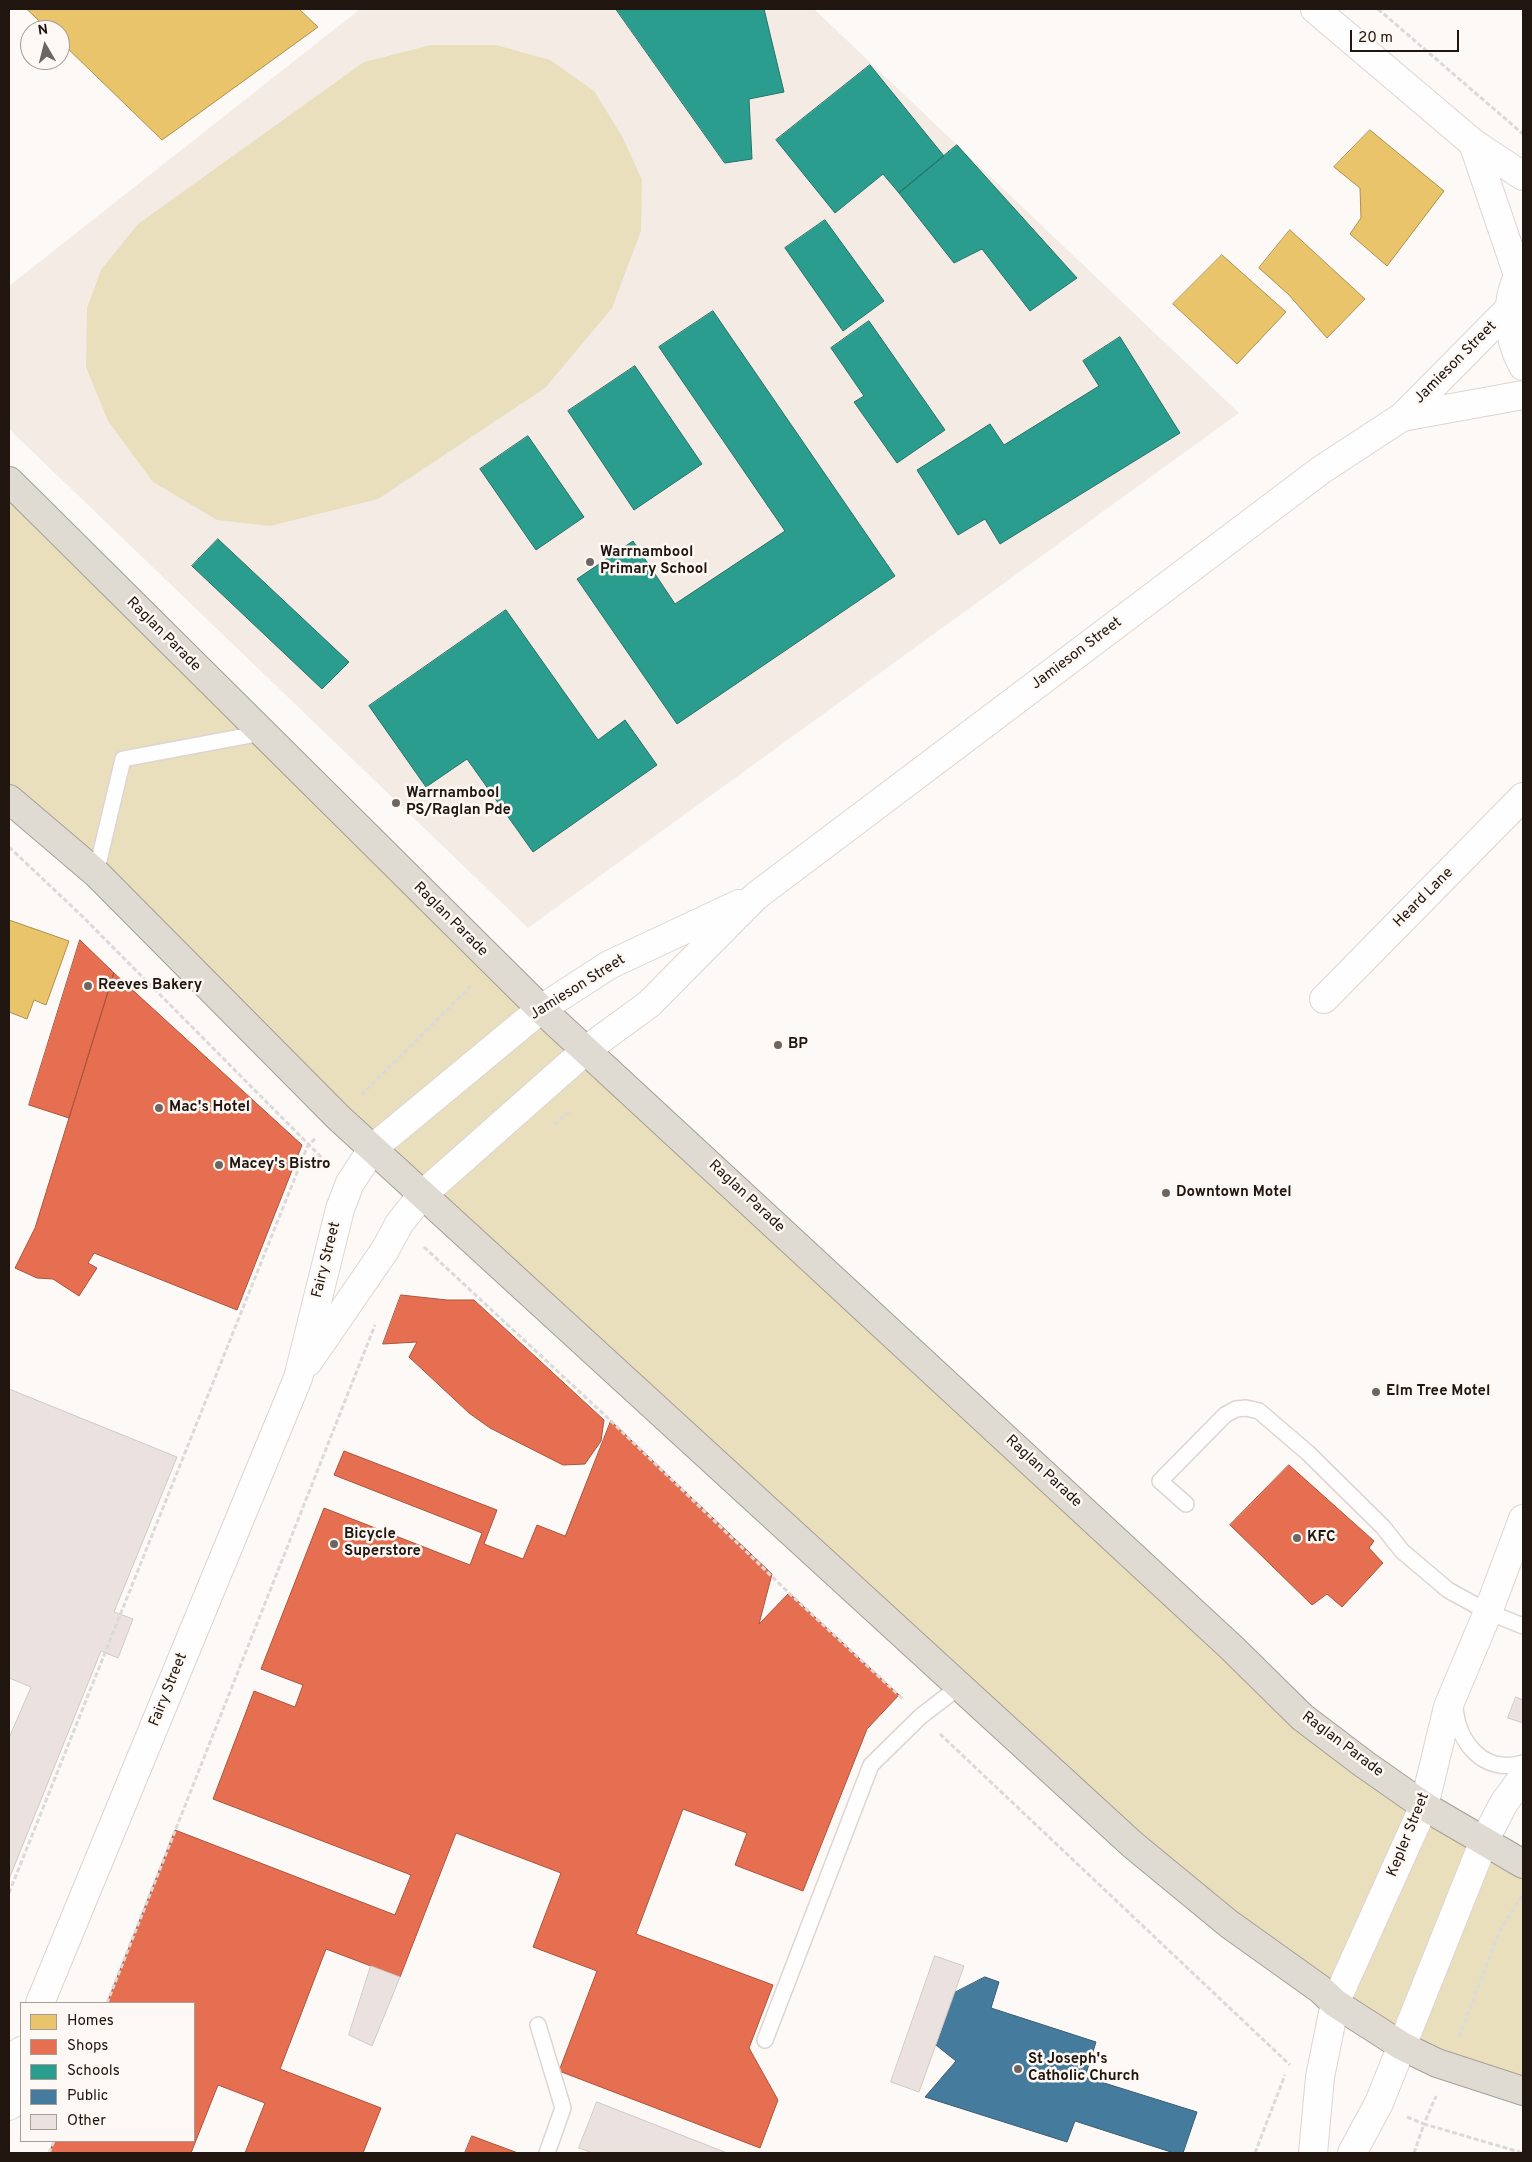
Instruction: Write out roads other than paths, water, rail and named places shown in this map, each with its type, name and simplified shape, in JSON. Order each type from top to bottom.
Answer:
[{"type":"highway","name":"Raglan Parade","points":[[9,481],[494,964],[1210,1627],[1302,1717],[1424,1806],[1523,1864]]},
{"type":"highway","points":[[9,798],[96,873],[339,1118],[1133,1845],[1229,1924],[1320,1989],[1335,2003],[1402,2046],[1436,2063],[1449,2065],[1523,2091]]},
{"type":"street","points":[[1315,9],[1473,142],[1523,176]]},
{"type":"street","points":[[1473,142],[1521,271],[1512,291],[1509,309],[1510,332],[1523,366]]},
{"type":"street","name":"Jamieson Street","points":[[431,1202],[586,1050],[649,1004],[756,896],[1321,470],[1402,417],[1509,309]]},
{"type":"street","name":"Jamieson Street","points":[[1402,417],[1523,395]]},
{"type":"street","name":"Heard Lane","points":[[1324,999],[1523,797]]},
{"type":"street","name":"Jamieson Street","points":[[372,1148],[541,1008],[609,965],[756,896]]},
{"type":"street","name":"Fairy Street","points":[[40,2002],[298,1378],[340,1209],[350,1183],[372,1148]]},
{"type":"street","name":"Fairy Street","points":[[298,1378],[385,1250],[399,1224],[431,1202]]},
{"type":"street","name":"Kepler Street","points":[[1314,2153],[1320,2077],[1335,2003],[1424,1806],[1448,1707],[1520,1534]]},
{"type":"street","points":[[1352,2153],[1379,2104],[1484,1841],[1504,1803],[1523,1777]]},
{"type":"street","points":[[9,2067],[20,2049]]},
{"type":"street","points":[[9,2106],[20,2056]]},
{"type":"lane","points":[[96,873],[123,759],[262,733]]},
{"type":"lane","points":[[1186,1504],[1160,1480],[1225,1415],[1236,1409],[1246,1408],[1259,1412],[1308,1453],[1383,1527],[1402,1551],[1448,1590],[1488,1612],[1523,1626]]},
{"type":"lane","points":[[766,2040],[871,1765],[921,1716],[960,1686]]},
{"type":"lane","points":[[1453,1696],[1458,1725],[1471,1749],[1492,1763],[1506,1765],[1523,1763]]},
{"type":"lane","points":[[538,2025],[563,2108],[547,2153]]},
{"type":"place","name":"Warrnambool Primary School","points":[[590,562]]},
{"type":"place","name":"Warrnambool PS/Raglan Pde","points":[[396,803]]},
{"type":"place","name":"Reeves Bakery","points":[[88,986]]},
{"type":"place","name":"BP","points":[[778,1045]]},
{"type":"place","name":"Mac's Hotel","points":[[159,1108]]},
{"type":"place","name":"Macey's Bistro","points":[[219,1165]]},
{"type":"place","name":"Downtown Motel","points":[[1166,1193]]},
{"type":"place","name":"Elm Tree Motel","points":[[1376,1392]]},
{"type":"place","name":"KFC","points":[[1297,1538]]},
{"type":"place","name":"Bicycle Superstore","points":[[334,1544]]},
{"type":"place","name":"St Joseph's Catholic Church","points":[[1018,2069]]}]
